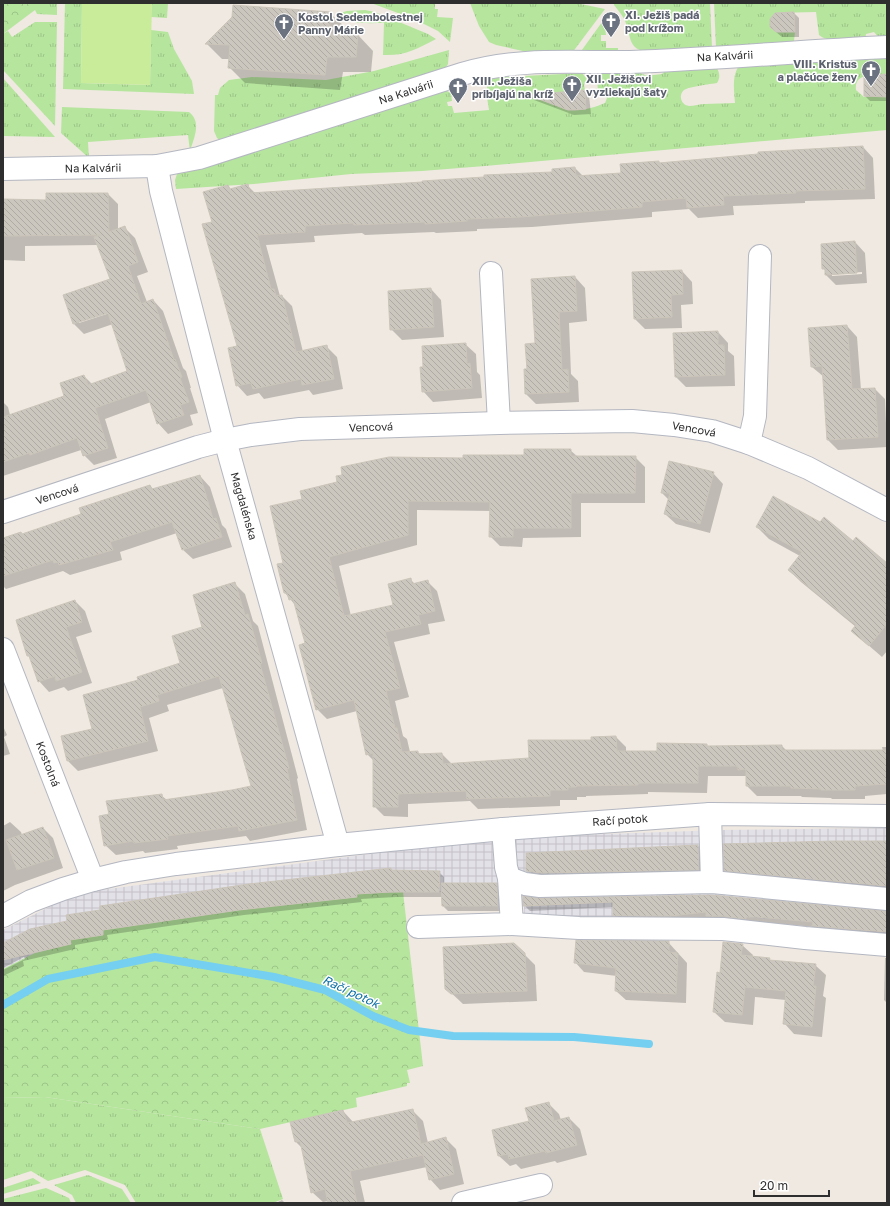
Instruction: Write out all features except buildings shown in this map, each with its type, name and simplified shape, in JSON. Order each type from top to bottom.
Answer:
[{"type":"street","name":"Na Kalvárii","points":[[3,168],[158,166],[199,158],[443,80],[483,68],[506,64],[569,61],[630,62],[887,47]]},
{"type":"street","name":"Magdalénska","points":[[158,166],[161,191],[225,440],[338,845]]},
{"type":"street","points":[[749,443],[756,416],[760,256]]},
{"type":"street","points":[[491,273],[499,423]]},
{"type":"street","name":"Vencová","points":[[3,512],[198,447],[251,435],[300,429],[499,423],[632,421],[674,425],[712,431],[749,443],[808,468],[887,510]]},
{"type":"street","name":"Kostolná","points":[[3,649],[93,880]]},
{"type":"street","points":[[710,814],[712,882]]},
{"type":"street","name":"Račí potok","points":[[3,916],[31,901],[62,889],[126,872],[176,864],[338,845],[503,829],[710,814],[887,816]]},
{"type":"street","points":[[503,829],[506,867],[510,878],[512,924]]},
{"type":"street","points":[[510,878],[525,884],[540,886],[712,882],[887,899]]},
{"type":"street","points":[[418,927],[512,924],[579,928],[723,929],[887,945]]},
{"type":"street","points":[[463,1203],[541,1185]]},
{"type":"shaded area","points":[[887,828],[886,934],[855,932],[854,929],[827,925],[827,929],[812,928],[813,922],[720,915],[706,916],[706,912],[668,916],[636,916],[636,918],[524,917],[524,905],[481,907],[442,906],[441,892],[390,892],[357,894],[357,897],[239,910],[103,930],[103,935],[20,961],[3,969],[3,930],[59,902],[101,890],[384,852],[504,840],[575,835],[723,830]]},
{"type":"green space","points":[[3,3],[35,3],[35,10],[3,34]]},
{"type":"green space","points":[[35,3],[57,3],[57,15],[37,14],[35,10]]},
{"type":"green space","points":[[65,3],[82,3],[81,83],[150,85],[151,30],[168,32],[174,49],[192,81],[194,94],[63,89]]},
{"type":"green space","points":[[82,3],[152,3],[150,85],[81,83]]},
{"type":"green space","points":[[152,3],[168,3],[167,18],[151,17]]},
{"type":"green space","points":[[371,3],[439,3],[435,4],[435,9],[438,9],[437,17],[453,18],[450,42],[438,31],[414,19]]},
{"type":"green space","points":[[470,3],[576,3],[605,9],[572,53],[541,55],[496,45],[489,42],[479,26]]},
{"type":"green space","points":[[614,3],[710,3],[712,48],[640,50],[633,44],[625,21]]},
{"type":"green space","points":[[714,3],[887,3],[887,38],[879,38],[874,32],[866,34],[865,39],[834,40],[824,38],[819,35],[816,12],[775,13],[770,19],[770,27],[776,32],[795,32],[794,41],[716,47]]},
{"type":"green space","points":[[365,10],[375,12],[428,34],[436,39],[417,49],[405,53],[383,55],[384,23],[353,22],[341,18],[336,14],[347,11]]},
{"type":"green space","points":[[610,11],[616,27],[605,28],[606,35],[601,35],[601,41],[606,41],[606,48],[618,48],[618,52],[579,54]]},
{"type":"green space","points":[[35,22],[57,22],[55,126],[3,70],[3,34],[8,31],[12,37]]},
{"type":"green space","points":[[449,50],[448,64],[445,69],[221,141],[217,138],[214,131],[215,95],[218,95],[220,88],[229,80],[252,77],[326,80],[374,71]]},
{"type":"green space","points":[[887,56],[887,73],[870,75],[861,78],[856,84],[856,90],[864,97],[887,95],[887,130],[485,166],[422,171],[351,174],[254,184],[176,189],[175,180],[177,174],[442,90],[451,93],[452,101],[447,102],[448,106],[452,106],[454,113],[489,110],[487,89],[489,82],[492,79],[501,77],[582,73],[587,79],[584,85],[585,90],[564,92],[561,96],[562,108],[567,110],[578,110],[605,103],[607,98],[603,91],[598,91],[597,79],[600,74],[605,72],[637,72],[645,75],[654,75],[662,74],[668,68],[717,68],[719,72],[719,79],[717,83],[690,88],[682,92],[682,102],[691,106],[735,103],[734,80],[738,67]]},
{"type":"green space","points":[[3,78],[55,137],[3,136]]},
{"type":"green space","points":[[62,107],[189,112],[195,120],[195,136],[190,151],[188,135],[88,142],[89,158],[61,133]]},
{"type":"green space","points":[[403,892],[423,1066],[407,1070],[410,1083],[407,1083],[407,1086],[356,1098],[357,1107],[260,1129],[45,1097],[3,1098],[3,969],[35,953],[71,944],[70,940],[103,930],[239,910],[357,897],[357,894]]},
{"type":"green space","points":[[45,1097],[260,1129],[283,1199],[273,1203],[136,1203],[125,1185],[85,1170],[48,1181],[31,1171],[3,1180],[3,1098]]},
{"type":"green space","points":[[88,1175],[122,1189],[131,1203],[76,1203],[72,1195],[54,1185]]},
{"type":"green space","points":[[33,1178],[41,1183],[3,1194],[3,1188]]},
{"type":"green space","points":[[46,1188],[69,1198],[71,1203],[3,1203],[3,1199]]},
{"type":"waterway","name":"Račí potok","points":[[3,1005],[48,979],[155,957],[274,977],[325,990],[373,1016],[409,1030],[453,1036],[574,1037],[649,1044]]},
{"type":"place","name":"XI. Ježiš padá pod krížom","points":[[611,38]]},
{"type":"place","name":"Kostol Sedembolestnej Panny Márie","points":[[284,40]]},
{"type":"place","name":"VIII. Kristus a plačúce ženy","points":[[871,87]]},
{"type":"place","name":"XII. Ježišovi vyzliekajú šaty","points":[[572,102]]},
{"type":"place","name":"XIII. Ježiša pribíjajú na kríž","points":[[458,104]]}]
